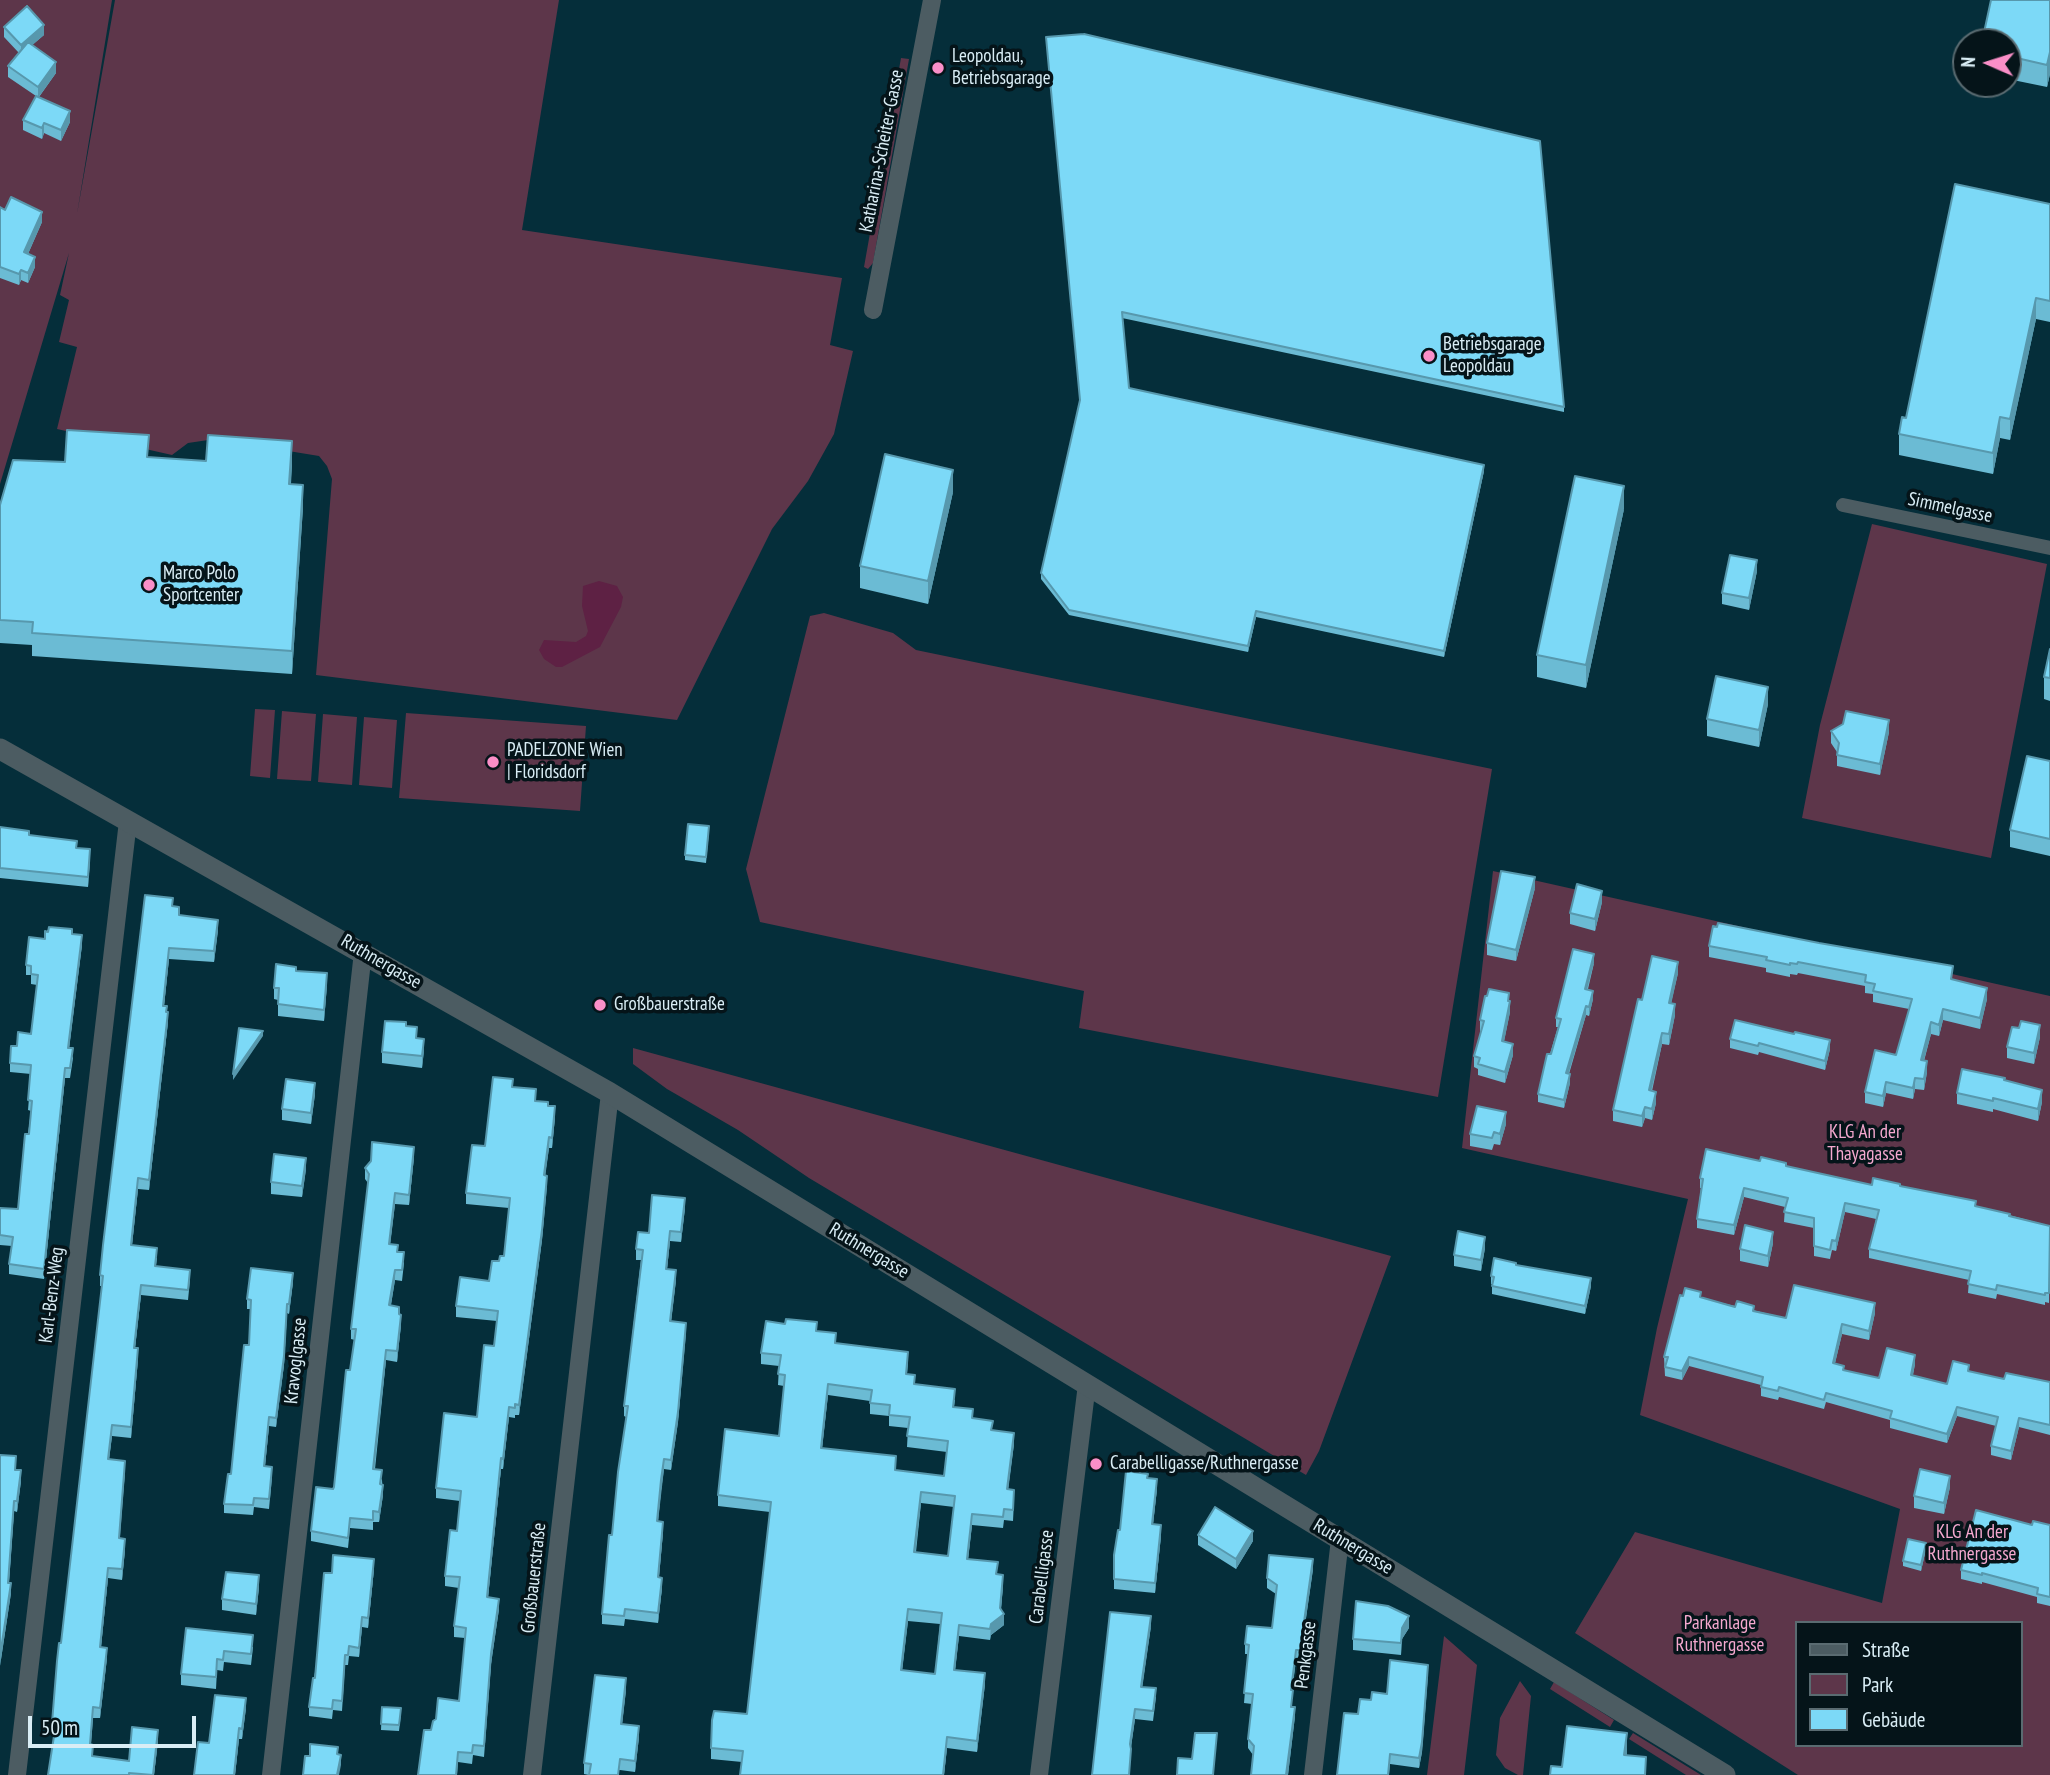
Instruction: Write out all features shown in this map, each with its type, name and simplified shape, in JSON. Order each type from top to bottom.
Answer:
[{"type":"street","name":"Katharina-Scheiter-Gasse","points":[[873,310],[932,0]]},
{"type":"street","name":"Simmelgasse","points":[[1843,505],[2050,548]]},
{"type":"street","name":"Ruthnergasse","points":[[0,749],[610,1093],[1725,1775]]},
{"type":"street","name":"Karl-Benz-Weg","points":[[17,1775],[128,821]]},
{"type":"street","name":"Kravoglgasse","points":[[271,1775],[363,952]]},
{"type":"street","name":"Großbauerstraße","points":[[533,1775],[610,1093]]},
{"type":"street","name":"Carabelligasse","points":[[1039,1775],[1087,1384]]},
{"type":"street","name":"Penkgasse","points":[[1313,1775],[1340,1539]]},
{"type":"green space","points":[[0,0],[112,0],[77,214],[115,0],[559,0],[522,230],[842,278],[830,345],[853,351],[834,434],[808,481],[772,529],[677,720],[316,675],[332,479],[327,466],[319,456],[215,439],[188,443],[172,455],[57,429],[77,347],[59,342],[69,300],[60,295],[69,253],[0,484]]},
{"type":"green space","points":[[901,58],[909,59],[873,263],[868,269],[864,267]]},
{"type":"green space","points":[[1872,524],[2047,564],[1991,858],[1802,818],[1820,725]]},
{"type":"green space","points":[[824,613],[893,633],[916,650],[1492,769],[1438,1097],[1079,1028],[1084,991],[760,922],[746,869],[810,616]]},
{"type":"green space","points":[[255,709],[275,710],[270,778],[250,776]]},
{"type":"green space","points":[[282,711],[316,714],[311,781],[277,779]]},
{"type":"green space","name":"PADELZONE Wien | Floridsdorf","points":[[406,713],[586,726],[580,811],[399,798]]},
{"type":"green space","points":[[323,714],[357,717],[352,785],[318,782]]},
{"type":"green space","points":[[364,717],[397,720],[392,788],[359,785]]},
{"type":"green space","name":"KLG An der Thayagasse","points":[[1493,871],[2050,996],[2050,1775],[1798,1775],[1575,1633],[1635,1532],[1882,1603],[1900,1509],[1640,1415],[1657,1328],[1688,1199],[1462,1148]]},
{"type":"green space","points":[[633,1048],[1391,1256],[1319,1451],[1306,1475],[809,1178],[738,1130],[667,1089],[633,1064]]},
{"type":"green space","points":[[1444,1636],[1477,1665],[1464,1775],[1427,1775]]},
{"type":"green space","points":[[1520,1681],[1531,1696],[1523,1775],[1505,1768],[1496,1755],[1500,1718]]},
{"type":"green space","points":[[1554,1682],[1614,1720],[1610,1727],[1550,1689]]},
{"type":"green space","points":[[1633,1733],[1701,1775],[1686,1775],[1629,1739]]},
{"type":"shaded area","points":[[599,581],[617,586],[623,597],[621,607],[600,647],[562,667],[556,667],[544,659],[539,650],[544,640],[576,642],[586,636],[588,631],[582,606],[583,586]]},
{"type":"building","points":[[1991,0],[2050,0],[2050,52],[2047,65],[2022,59],[2022,28],[1985,28]]},
{"type":"building","points":[[27,6],[44,25],[21,45],[4,27]]},
{"type":"building","name":"Betriebsgarage Leopoldau","points":[[1084,34],[1540,141],[1564,407],[1122,312],[1129,388],[1484,465],[1444,651],[1256,611],[1248,646],[1069,610],[1041,573],[1080,400],[1046,37]]},
{"type":"building","points":[[28,42],[56,62],[38,87],[8,66]]},
{"type":"building","points":[[36,96],[70,111],[61,130],[44,123],[42,128],[23,120]]},
{"type":"building","points":[[1955,184],[2050,204],[2050,301],[2036,298],[2010,419],[2000,417],[1993,453],[1899,434],[1902,417],[1906,418]]},
{"type":"building","points":[[11,197],[42,212],[24,252],[35,257],[28,273],[21,270],[19,274],[0,267],[0,207],[5,210]]},
{"type":"building","name":"Marco Polo Sportcenter","points":[[67,430],[149,435],[147,457],[206,461],[208,435],[292,441],[289,484],[303,485],[292,651],[32,633],[33,622],[0,620],[0,505],[13,460],[65,462]]},
{"type":"building","points":[[885,454],[953,470],[928,581],[860,566]]},
{"type":"building","points":[[1575,476],[1624,486],[1586,665],[1537,655]]},
{"type":"building","points":[[1730,555],[1757,560],[1749,598],[1722,593]]},
{"type":"building","points":[[2050,649],[2050,678],[2044,677]]},
{"type":"building","points":[[1716,676],[1768,687],[1759,730],[1707,719]]},
{"type":"building","points":[[1846,711],[1889,720],[1880,764],[1837,755],[1839,743],[1831,731],[1843,724]]},
{"type":"building","points":[[2027,756],[2050,761],[2050,839],[2010,830]]},
{"type":"building","points":[[688,824],[709,826],[706,857],[685,855]]},
{"type":"building","points":[[0,827],[29,831],[29,835],[77,841],[76,848],[90,849],[88,877],[0,868]]},
{"type":"building","points":[[1501,871],[1535,877],[1516,950],[1487,943]]},
{"type":"building","points":[[1577,884],[1602,891],[1595,919],[1570,913]]},
{"type":"building","points":[[145,895],[173,898],[172,906],[179,907],[179,915],[218,920],[214,951],[169,948],[163,1006],[167,1006],[168,1012],[149,1180],[138,1178],[131,1245],[157,1248],[155,1266],[190,1270],[188,1290],[141,1285],[134,1348],[138,1348],[131,1427],[112,1425],[108,1459],[125,1461],[119,1538],[125,1539],[122,1569],[108,1568],[100,1647],[107,1648],[100,1708],[93,1707],[90,1744],[93,1745],[92,1756],[129,1761],[132,1727],[158,1730],[153,1775],[48,1775],[56,1723],[52,1723],[57,1661]]},
{"type":"building","points":[[1718,923],[1953,966],[1951,979],[1987,988],[1980,1018],[1943,1009],[1939,1025],[1931,1022],[1921,1060],[1927,1061],[1924,1079],[1915,1078],[1913,1088],[1886,1082],[1883,1096],[1865,1092],[1875,1050],[1896,1055],[1912,999],[1873,991],[1875,984],[1865,982],[1866,975],[1798,962],[1790,965],[1766,960],[1767,957],[1709,946],[1713,926],[1717,927]]},
{"type":"building","points":[[49,927],[72,929],[72,934],[82,935],[68,1048],[73,1048],[70,1068],[65,1068],[44,1269],[9,1264],[13,1237],[0,1235],[0,1208],[18,1209],[25,1134],[29,1134],[31,1065],[10,1063],[11,1046],[17,1046],[18,1032],[31,1034],[38,975],[31,974],[31,966],[26,965],[29,937],[45,939],[45,931],[48,932]]},
{"type":"building","points":[[1573,949],[1594,954],[1585,989],[1593,991],[1566,1073],[1570,1074],[1564,1100],[1538,1094],[1547,1054],[1551,1054],[1561,1019],[1556,1018]]},
{"type":"building","points":[[1652,956],[1678,962],[1669,1003],[1675,1004],[1669,1034],[1662,1033],[1649,1090],[1656,1092],[1652,1109],[1645,1107],[1642,1116],[1613,1110],[1638,999],[1642,1000]]},
{"type":"building","points":[[276,964],[296,967],[296,971],[327,973],[324,1010],[278,1004],[279,988],[274,988]]},
{"type":"building","points":[[1489,989],[1509,993],[1510,1001],[1502,1041],[1513,1044],[1505,1072],[1478,1064],[1480,1058],[1474,1056],[1484,1021],[1480,1020],[1485,996]]},
{"type":"building","points":[[1735,1020],[1830,1040],[1825,1061],[1759,1043],[1758,1046],[1730,1039]]},
{"type":"building","points":[[385,1021],[406,1022],[406,1026],[417,1027],[416,1038],[424,1039],[422,1056],[382,1052]]},
{"type":"building","points":[[2021,1021],[2040,1025],[2034,1053],[2007,1047],[2012,1027],[2019,1028]]},
{"type":"building","points":[[239,1028],[263,1031],[233,1074]]},
{"type":"building","points":[[1962,1069],[2005,1078],[2004,1080],[2042,1090],[2038,1109],[1957,1093]]},
{"type":"building","points":[[493,1077],[513,1079],[512,1087],[536,1089],[535,1101],[548,1102],[548,1106],[555,1106],[552,1138],[549,1137],[544,1175],[547,1176],[542,1230],[519,1405],[515,1404],[515,1408],[509,1407],[503,1459],[501,1458],[487,1597],[499,1599],[491,1654],[484,1746],[473,1745],[472,1753],[458,1752],[456,1775],[418,1775],[424,1730],[431,1730],[436,1719],[438,1698],[459,1701],[466,1628],[454,1626],[460,1577],[445,1576],[450,1530],[457,1531],[461,1491],[436,1488],[444,1413],[477,1417],[484,1345],[494,1346],[498,1311],[456,1306],[460,1277],[489,1281],[492,1261],[499,1261],[500,1256],[504,1256],[510,1198],[466,1193],[472,1145],[485,1146]]},
{"type":"building","points":[[286,1079],[315,1083],[311,1113],[282,1109]]},
{"type":"building","points":[[1477,1106],[1506,1112],[1500,1134],[1494,1132],[1492,1138],[1470,1134]]},
{"type":"building","points":[[372,1142],[414,1147],[409,1195],[395,1193],[389,1244],[398,1245],[397,1252],[404,1252],[402,1270],[395,1270],[389,1305],[399,1307],[401,1315],[397,1351],[386,1350],[373,1469],[382,1470],[379,1512],[373,1511],[373,1520],[350,1518],[348,1538],[311,1531],[316,1487],[334,1487],[346,1370],[350,1370],[356,1329],[351,1329],[369,1174],[365,1168],[371,1161]]},
{"type":"building","points":[[1706,1149],[1760,1161],[1761,1157],[1786,1163],[1786,1166],[1872,1185],[1873,1178],[1976,1201],[1975,1206],[2050,1226],[2049,1293],[2045,1295],[1997,1285],[1996,1290],[1968,1284],[1971,1271],[1869,1249],[1879,1210],[1845,1203],[1836,1241],[1832,1240],[1830,1250],[1814,1246],[1814,1218],[1784,1212],[1788,1198],[1744,1188],[1734,1225],[1697,1219],[1703,1179],[1700,1178]]},
{"type":"building","points":[[274,1154],[306,1158],[302,1186],[271,1182]]},
{"type":"building","points":[[652,1195],[685,1198],[681,1232],[670,1231],[666,1269],[676,1270],[670,1321],[686,1323],[671,1460],[664,1459],[657,1521],[663,1522],[658,1613],[625,1609],[624,1616],[602,1614],[609,1535],[612,1535],[628,1406],[624,1406],[643,1250],[636,1249],[638,1232],[649,1233]]},
{"type":"building","points":[[1745,1225],[1773,1232],[1768,1256],[1740,1249]]},
{"type":"building","points":[[1458,1231],[1485,1237],[1481,1260],[1454,1255]]},
{"type":"building","points":[[1494,1258],[1516,1265],[1591,1278],[1585,1306],[1492,1286]]},
{"type":"building","points":[[251,1268],[293,1273],[287,1304],[276,1418],[269,1417],[264,1466],[272,1467],[269,1499],[254,1498],[253,1505],[224,1504],[228,1474],[231,1474],[244,1345],[249,1345],[251,1300],[247,1299]]},
{"type":"building","points":[[1794,1285],[1875,1303],[1869,1331],[1842,1324],[1833,1363],[1844,1366],[1843,1370],[1879,1378],[1887,1348],[1915,1355],[1911,1375],[1947,1384],[1953,1361],[1969,1365],[1968,1371],[2004,1379],[2006,1373],[2050,1382],[2050,1425],[2019,1418],[2011,1451],[1991,1446],[1998,1417],[1957,1407],[1947,1434],[1890,1418],[1892,1411],[1826,1393],[1824,1400],[1779,1387],[1778,1391],[1761,1387],[1763,1377],[1689,1357],[1682,1371],[1665,1367],[1668,1357],[1664,1357],[1680,1295],[1683,1296],[1685,1288],[1701,1292],[1700,1297],[1735,1307],[1737,1301],[1754,1306],[1753,1311],[1786,1318]]},
{"type":"building","points":[[786,1319],[817,1322],[816,1331],[836,1333],[835,1343],[908,1352],[906,1374],[915,1375],[914,1384],[955,1389],[953,1407],[973,1409],[972,1418],[993,1421],[991,1430],[1014,1433],[1007,1489],[1014,1490],[1013,1510],[1004,1509],[1003,1517],[972,1514],[967,1559],[998,1562],[996,1574],[1003,1575],[1000,1608],[1004,1614],[991,1624],[990,1629],[959,1625],[954,1670],[985,1673],[977,1741],[947,1737],[943,1775],[740,1775],[743,1751],[711,1748],[714,1711],[747,1714],[771,1502],[718,1495],[725,1429],[779,1436],[785,1375],[778,1374],[781,1355],[761,1353],[766,1321],[785,1324]],"holes":[[[828,1384],[872,1390],[870,1403],[890,1405],[889,1415],[910,1417],[907,1436],[948,1441],[944,1476],[895,1470],[896,1456],[821,1448]],[[921,1492],[955,1496],[948,1556],[914,1552]],[[908,1609],[942,1613],[935,1674],[901,1670]]]},
{"type":"building","points":[[0,1455],[16,1456],[15,1470],[21,1470],[17,1501],[14,1501],[8,1583],[11,1583],[0,1656]]},
{"type":"building","points":[[1920,1469],[1950,1476],[1944,1503],[1914,1496]]},
{"type":"building","points":[[1126,1471],[1148,1474],[1147,1478],[1157,1479],[1152,1524],[1161,1525],[1155,1583],[1114,1579],[1114,1555],[1120,1530]]},
{"type":"building","points":[[1215,1507],[1253,1531],[1236,1559],[1198,1535]]},
{"type":"building","points":[[1976,1510],[2032,1525],[2033,1521],[2050,1525],[2050,1597],[2037,1594],[2038,1588],[1961,1570]]},
{"type":"building","points":[[1908,1539],[1926,1543],[1921,1565],[1903,1561]]},
{"type":"building","points":[[333,1555],[374,1559],[368,1618],[362,1617],[359,1648],[349,1646],[348,1655],[345,1655],[342,1701],[333,1700],[332,1709],[309,1707],[315,1678],[324,1573],[332,1573]]},
{"type":"building","points":[[1269,1555],[1313,1559],[1300,1650],[1296,1650],[1291,1690],[1291,1707],[1295,1707],[1286,1775],[1251,1775],[1254,1746],[1248,1739],[1253,1694],[1244,1693],[1249,1645],[1245,1644],[1247,1626],[1272,1628],[1277,1585],[1267,1578]]},
{"type":"building","points":[[226,1572],[259,1575],[256,1604],[222,1599]]},
{"type":"building","points":[[1356,1601],[1388,1606],[1409,1616],[1402,1628],[1401,1643],[1353,1639]]},
{"type":"building","points":[[1110,1612],[1151,1616],[1141,1687],[1156,1688],[1153,1711],[1135,1709],[1129,1775],[1092,1775]]},
{"type":"building","points":[[186,1628],[253,1635],[251,1654],[224,1651],[223,1660],[217,1659],[216,1677],[181,1674]]},
{"type":"building","points":[[1390,1660],[1428,1665],[1419,1758],[1390,1754],[1388,1775],[1337,1775],[1344,1713],[1358,1714],[1360,1699],[1371,1700],[1372,1692],[1387,1694]]},
{"type":"building","points":[[595,1675],[626,1678],[621,1724],[639,1726],[635,1761],[620,1759],[618,1775],[589,1775],[591,1764],[584,1763]]},
{"type":"building","points":[[215,1695],[246,1698],[242,1729],[239,1728],[234,1775],[194,1775],[198,1742],[209,1743]]},
{"type":"building","points":[[382,1707],[401,1708],[399,1725],[381,1724]]},
{"type":"building","points":[[1567,1726],[1627,1733],[1624,1755],[1646,1757],[1645,1775],[1550,1775],[1551,1766],[1562,1767]]},
{"type":"building","points":[[1195,1733],[1217,1733],[1213,1775],[1177,1775],[1178,1758],[1192,1759]]},
{"type":"building","points":[[310,1744],[338,1747],[337,1754],[341,1755],[337,1775],[303,1775],[305,1756],[310,1756]]},
{"type":"place","name":"Leopoldau, Betriebsgarage","points":[[938,68]]},
{"type":"place","name":"Betriebsgarage Leopoldau","points":[[1429,356]]},
{"type":"place","name":"Marco Polo Sportcenter","points":[[149,585]]},
{"type":"place","name":"PADELZONE Wien | Floridsdorf","points":[[493,762]]},
{"type":"place","name":"Großbauerstraße","points":[[600,1005]]},
{"type":"place","name":"Carabelligasse/Ruthnergasse","points":[[1096,1464]]},
{"type":"park label","name":"KLG An der Ruthnergasse","points":[[1972,1544]]},
{"type":"park label","name":"Parkanlage Ruthnergasse","points":[[1720,1635]]}]
